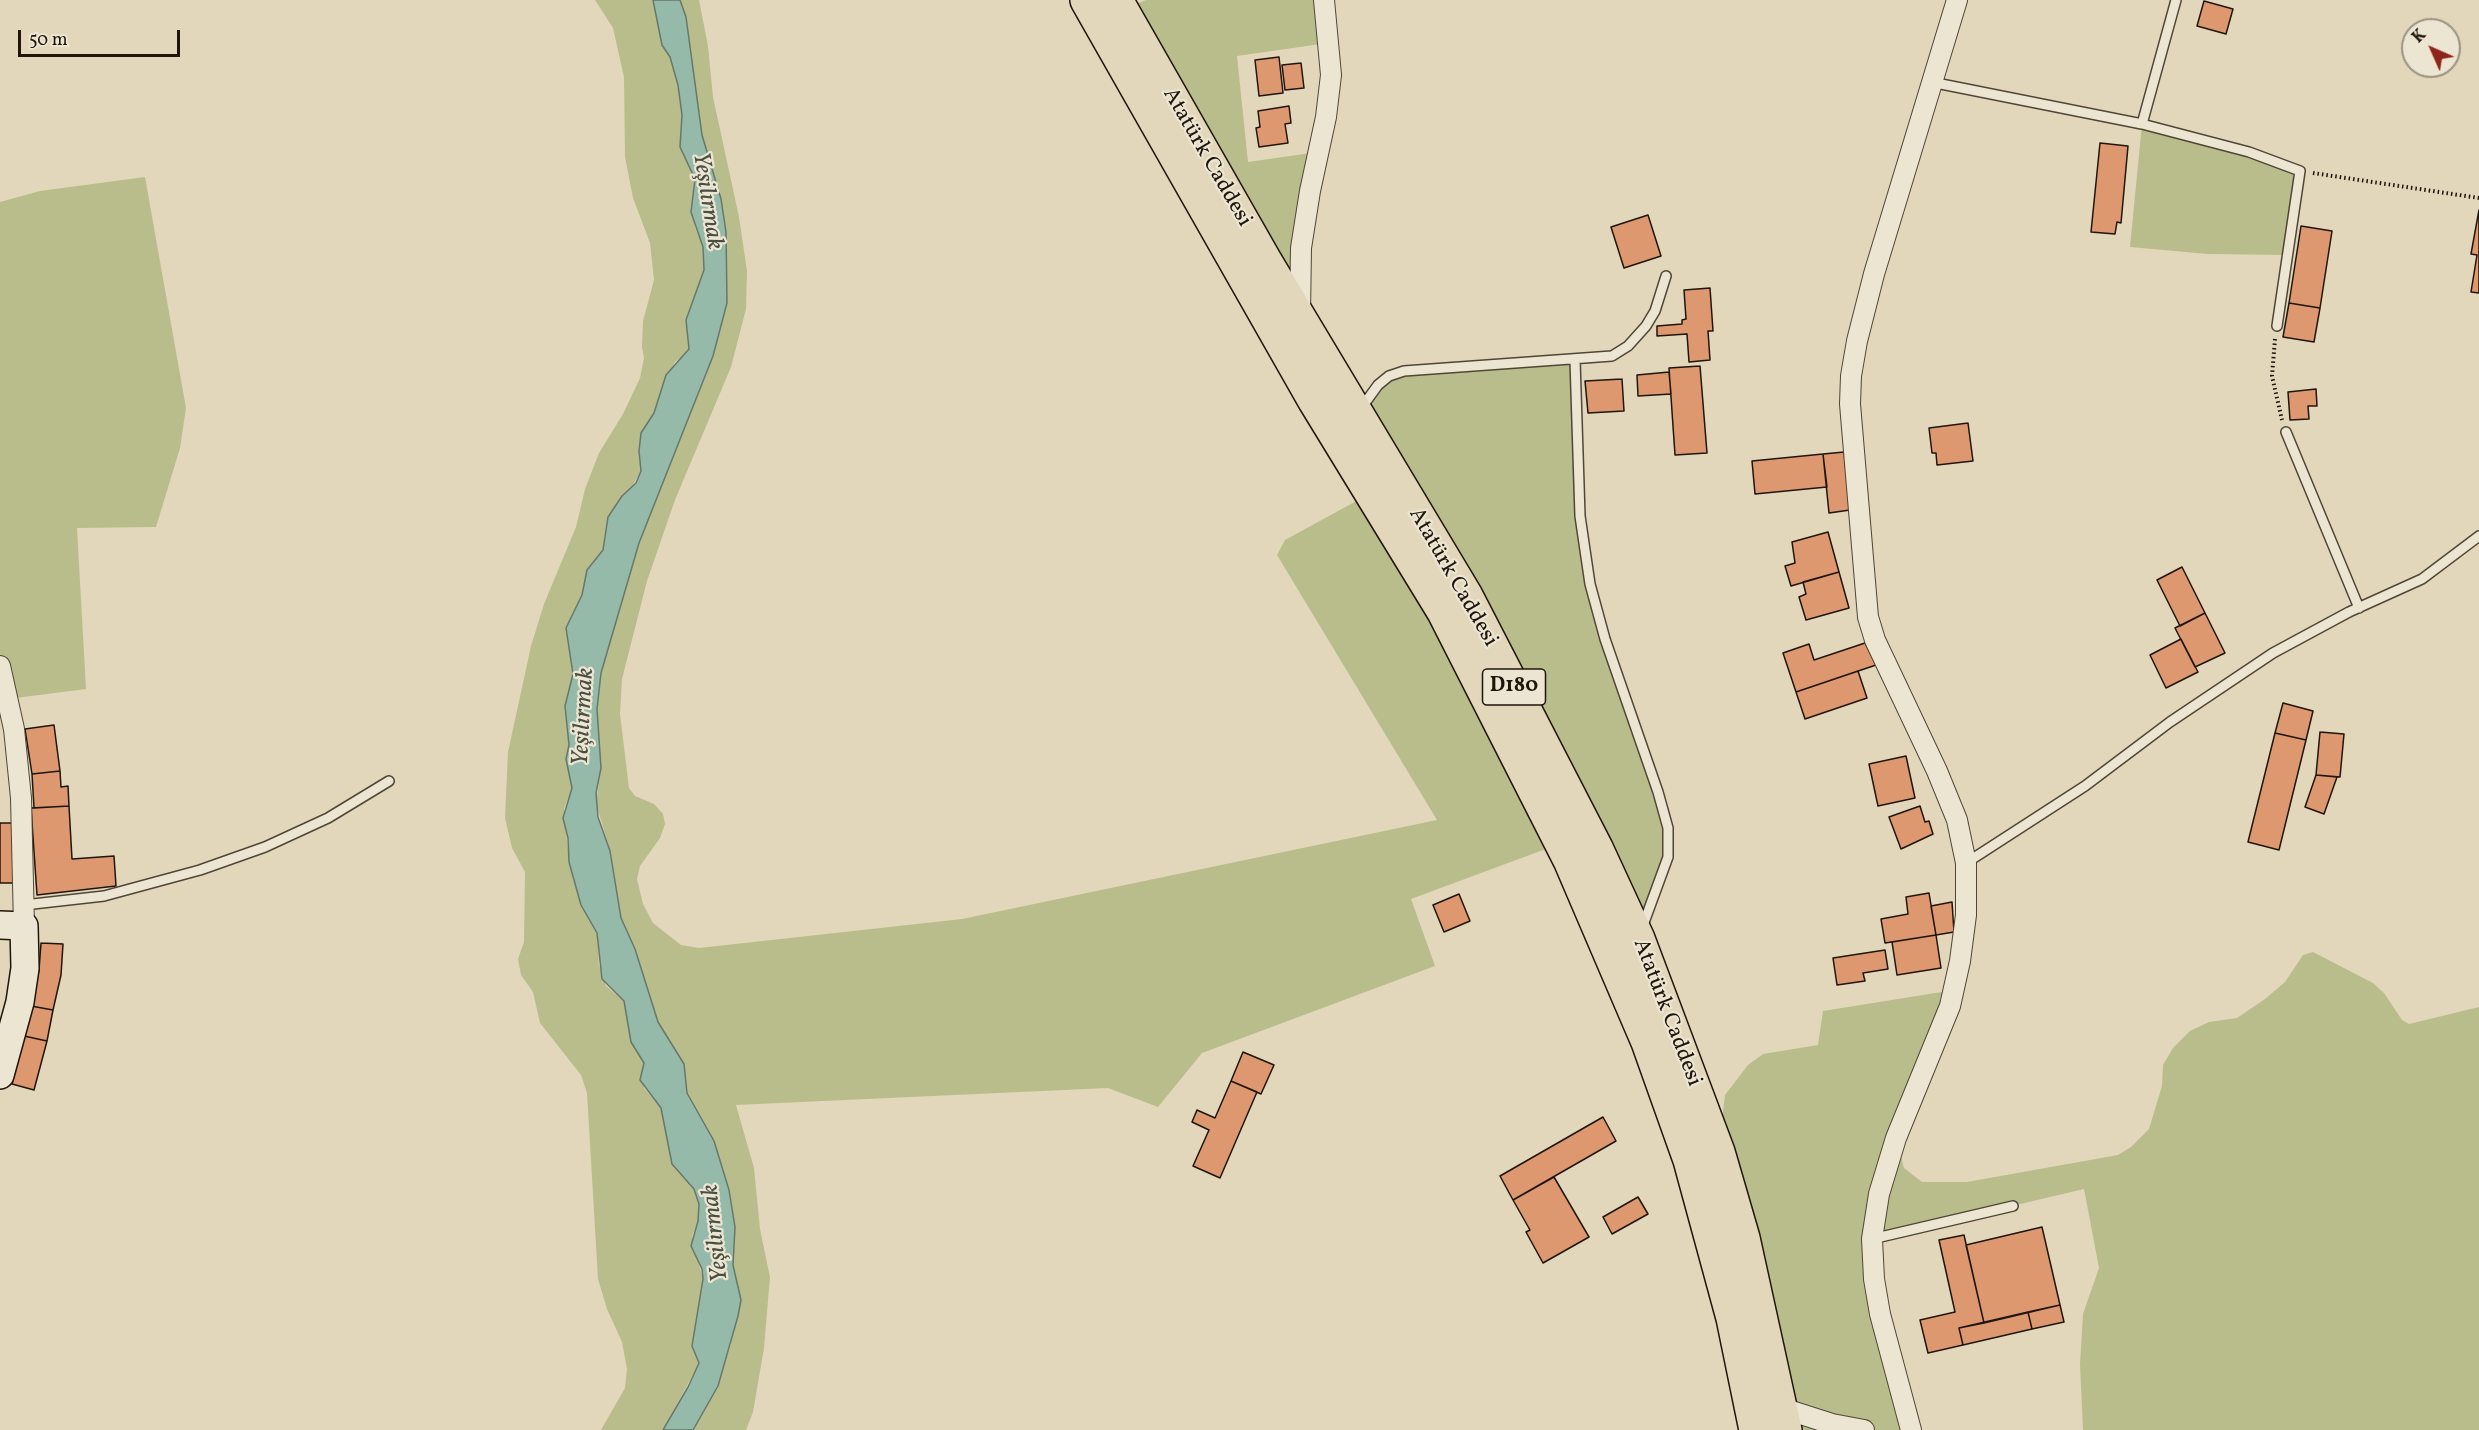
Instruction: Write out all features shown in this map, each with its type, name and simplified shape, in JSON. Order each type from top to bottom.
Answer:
[{"type":"highway","name":"Atatürk Caddesi","points":[[1087,0],[1310,392],[1444,612],[1570,860],[1648,1042],[1690,1160],[1733,1318],[1756,1430]]},
{"type":"highway","name":"Atatürk Caddesi","points":[[1116,0],[1300,322],[1466,596],[1556,768],[1638,939],[1675,1031],[1718,1152],[1743,1238],[1784,1419]]},
{"type":"street","points":[[1300,322],[1301,248],[1310,190],[1326,117],[1331,75],[1324,0]]},
{"type":"street","points":[[1911,1430],[1880,1314],[1874,1279],[1872,1239],[1879,1194],[1896,1138],[1950,1006],[1960,961],[1966,915],[1966,863],[1957,820],[1937,771],[1875,640],[1869,617],[1850,404],[1851,376],[1857,341],[1931,82],[1957,0]]},
{"type":"street","points":[[0,666],[14,729],[21,798],[16,919],[25,968],[20,1002],[0,1075]]},
{"type":"street","points":[[1784,1419],[1864,1430]]},
{"type":"lane","points":[[2142,124],[2176,0]]},
{"type":"lane","points":[[1931,82],[2142,124],[2249,152],[2300,171],[2277,326]]},
{"type":"lane","points":[[1357,417],[1366,399],[1378,385],[1389,376],[1404,371],[1603,358],[1628,346],[1655,311],[1666,276]]},
{"type":"lane","points":[[1575,360],[1580,516],[1590,584],[1605,639],[1658,792],[1668,828],[1668,857],[1659,888],[1638,939]]},
{"type":"lane","points":[[2286,432],[2359,608]]},
{"type":"lane","points":[[1966,863],[2085,786],[2170,722],[2273,653],[2359,608],[2422,579],[2479,536]]},
{"type":"lane","points":[[16,919],[200,870],[265,847],[328,818],[389,781]]},
{"type":"lane","points":[[1872,1239],[2013,1206]]},
{"type":"path","points":[[2300,171],[2479,198]]},
{"type":"path","points":[[2277,326],[2272,376],[2275,401],[2286,432]]},
{"type":"shaded area","points":[[595,0],[653,0],[662,45],[670,57],[678,85],[682,115],[680,147],[695,179],[692,200],[695,227],[703,247],[704,270],[686,320],[689,349],[675,362],[654,413],[641,433],[641,471],[605,534],[603,550],[587,570],[582,595],[566,628],[573,674],[566,721],[569,745],[566,759],[572,788],[564,809],[568,850],[581,904],[597,933],[599,965],[606,986],[624,1001],[634,1048],[644,1063],[644,1088],[661,1108],[672,1164],[694,1189],[699,1204],[698,1221],[692,1236],[703,1280],[692,1346],[699,1363],[663,1430],[601,1430],[625,1388],[627,1369],[622,1342],[607,1309],[598,1279],[587,1093],[581,1075],[540,1023],[533,992],[521,975],[518,959],[524,942],[525,872],[512,848],[505,818],[508,752],[531,646],[544,604],[576,527],[585,489],[599,453],[623,414],[640,378],[644,358],[643,321],[654,280],[650,243],[633,198],[625,157],[624,77],[613,28]]},
{"type":"shaded area","points":[[680,0],[699,0],[708,46],[713,97],[739,217],[747,271],[746,309],[731,367],[675,500],[647,581],[622,679],[620,714],[629,788],[635,796],[654,804],[663,814],[665,824],[660,838],[640,866],[637,879],[643,904],[653,923],[681,945],[699,948],[962,919],[1437,820],[1277,555],[1285,540],[1371,493],[1562,843],[1411,899],[1435,966],[1202,1053],[1158,1107],[1108,1088],[736,1105],[754,1168],[760,1229],[770,1277],[764,1348],[753,1412],[746,1430],[693,1430],[718,1386],[731,1344],[736,1276],[733,1265],[735,1227],[729,1190],[714,1141],[687,1093],[684,1064],[658,1022],[635,949],[621,918],[610,851],[596,803],[601,768],[597,709],[601,673],[639,543],[713,356],[727,303],[726,232],[721,199],[702,135],[686,17]]},
{"type":"shaded area","points":[[1146,0],[1324,0],[1328,43],[1237,56],[1248,162],[1318,152],[1300,322],[1122,10]]},
{"type":"shaded area","points":[[2142,124],[2300,171],[2287,255],[2208,254],[2130,247]]},
{"type":"shaded area","points":[[145,177],[186,408],[180,448],[156,527],[77,528],[86,689],[8,699],[0,666],[0,202],[40,191]]},
{"type":"shaded area","points":[[1575,360],[1580,516],[1590,584],[1658,792],[1668,857],[1638,939],[1366,399],[1389,376]]},
{"type":"shaded area","points":[[2313,952],[2373,983],[2384,993],[2402,1020],[2409,1024],[2479,1007],[2479,1430],[2083,1430],[2080,1364],[2083,1314],[2099,1268],[2084,1189],[1872,1239],[1911,1430],[1785,1430],[1718,1152],[1725,1095],[1748,1065],[1763,1054],[1818,1045],[1823,1011],[1954,990],[1896,1138],[1904,1168],[1922,1182],[1967,1182],[2118,1155],[2131,1147],[2149,1129],[2162,1086],[2163,1065],[2173,1048],[2190,1031],[2209,1022],[2237,1018],[2265,999],[2285,982],[2303,955]]},
{"type":"water","name":"Yeşilırmak","points":[[653,0],[680,0],[686,17],[702,135],[721,199],[726,232],[727,303],[713,356],[639,543],[601,673],[597,709],[601,768],[596,793],[598,817],[610,851],[621,918],[635,949],[658,1022],[684,1064],[687,1093],[714,1141],[729,1190],[735,1227],[733,1265],[741,1300],[738,1316],[718,1386],[693,1430],[663,1430],[699,1363],[692,1346],[703,1279],[702,1269],[691,1246],[698,1221],[699,1204],[694,1189],[672,1164],[661,1108],[640,1080],[644,1063],[631,1042],[624,1001],[602,979],[597,933],[581,905],[569,862],[568,838],[563,818],[572,788],[566,759],[569,745],[565,706],[573,674],[566,628],[582,595],[587,570],[603,550],[608,517],[622,496],[636,483],[641,471],[639,451],[641,433],[654,413],[666,375],[689,349],[686,320],[704,270],[703,247],[691,212],[695,179],[680,147],[682,115],[678,85],[670,57],[662,45]]},
{"type":"building","points":[[2204,1],[2233,9],[2226,34],[2197,26]]},
{"type":"building","points":[[1279,57],[1283,93],[1259,96],[1255,60]]},
{"type":"building","points":[[1301,63],[1304,88],[1285,90],[1282,65]]},
{"type":"building","points":[[1289,106],[1291,123],[1285,124],[1288,143],[1259,147],[1256,128],[1260,127],[1258,111]]},
{"type":"building","points":[[2100,143],[2128,146],[2121,223],[2117,222],[2115,234],[2091,232]]},
{"type":"building","points":[[2479,210],[2479,293],[2471,292],[2477,255],[2471,254]]},
{"type":"building","points":[[1648,215],[1661,256],[1624,268],[1611,227]]},
{"type":"building","points":[[2301,226],[2332,231],[2320,308],[2289,303]]},
{"type":"building","points":[[1710,288],[1713,331],[1708,331],[1710,360],[1689,362],[1687,334],[1657,336],[1657,326],[1682,324],[1682,320],[1686,319],[1684,290]]},
{"type":"building","points":[[2289,303],[2320,308],[2314,342],[2283,337]]},
{"type":"building","points":[[1700,366],[1707,453],[1675,455],[1669,368]]},
{"type":"building","points":[[1669,372],[1671,394],[1638,396],[1637,375]]},
{"type":"building","points":[[1622,379],[1624,411],[1588,413],[1585,381]]},
{"type":"building","points":[[2316,389],[2317,406],[2308,406],[2309,419],[2290,420],[2288,392]]},
{"type":"building","points":[[1968,423],[1973,461],[1937,465],[1936,453],[1932,453],[1929,428]]},
{"type":"building","points":[[1844,452],[1850,510],[1829,513],[1823,454]]},
{"type":"building","points":[[1823,454],[1827,487],[1755,494],[1752,461]]},
{"type":"building","points":[[1828,532],[1839,572],[1791,586],[1785,566],[1795,563],[1792,542]]},
{"type":"building","points":[[2182,567],[2205,613],[2180,626],[2157,580]]},
{"type":"building","points":[[1839,572],[1849,608],[1806,620],[1799,597],[1806,594],[1803,582]]},
{"type":"building","points":[[2205,613],[2225,653],[2195,667],[2175,628]]},
{"type":"building","points":[[2181,639],[2198,672],[2166,688],[2150,655]]},
{"type":"building","points":[[1865,643],[1876,665],[1796,692],[1783,653],[1809,644],[1814,660]]},
{"type":"building","points":[[1858,671],[1867,698],[1805,719],[1796,692]]},
{"type":"building","points":[[2283,703],[2313,711],[2306,740],[2275,733]]},
{"type":"building","points":[[54,725],[60,771],[32,774],[25,729]]},
{"type":"building","points":[[2320,732],[2344,734],[2340,777],[2316,775]]},
{"type":"building","points":[[2275,733],[2306,740],[2279,850],[2248,842]]},
{"type":"building","points":[[1906,756],[1915,798],[1878,806],[1869,764]]},
{"type":"building","points":[[60,771],[61,787],[68,786],[69,806],[34,808],[32,774]]},
{"type":"building","points":[[2316,775],[2337,777],[2324,814],[2305,807]]},
{"type":"building","points":[[69,806],[72,859],[114,856],[116,886],[37,895],[31,808]]},
{"type":"building","points":[[1920,806],[1925,822],[1929,821],[1933,834],[1901,849],[1889,817]]},
{"type":"building","points":[[0,823],[13,823],[13,883],[0,883]]},
{"type":"building","points":[[1929,893],[1936,935],[1885,943],[1881,919],[1908,914],[1906,897]]},
{"type":"building","points":[[1459,894],[1470,921],[1444,932],[1433,905]]},
{"type":"building","points":[[1952,902],[1954,932],[1936,935],[1931,906]]},
{"type":"building","points":[[1936,935],[1941,968],[1897,975],[1892,942]]},
{"type":"building","points":[[41,943],[63,944],[61,975],[53,1010],[31,1006],[39,970]]},
{"type":"building","points":[[1885,950],[1888,969],[1863,973],[1865,981],[1837,985],[1833,958]]},
{"type":"building","points":[[31,1006],[53,1010],[47,1041],[24,1036]]},
{"type":"building","points":[[24,1036],[47,1041],[34,1090],[12,1084]]},
{"type":"building","points":[[1243,1052],[1274,1065],[1261,1094],[1231,1081]]},
{"type":"building","points":[[1231,1081],[1257,1092],[1220,1178],[1193,1166],[1209,1130],[1192,1122],[1197,1110],[1215,1118]]},
{"type":"building","points":[[1603,1117],[1616,1141],[1513,1200],[1500,1176]]},
{"type":"building","points":[[1554,1177],[1589,1237],[1543,1263],[1526,1232],[1530,1230],[1513,1200]]},
{"type":"building","points":[[1638,1197],[1648,1214],[1612,1234],[1603,1217]]},
{"type":"building","points":[[2042,1227],[2060,1305],[1984,1323],[1966,1245]]},
{"type":"building","points":[[1964,1235],[1984,1323],[1959,1328],[1963,1345],[1928,1353],[1920,1320],[1955,1312],[1939,1240]]},
{"type":"building","points":[[2060,1305],[2064,1322],[2032,1329],[2028,1312]]},
{"type":"building","points":[[2028,1312],[2032,1329],[1963,1345],[1959,1328]]}]
